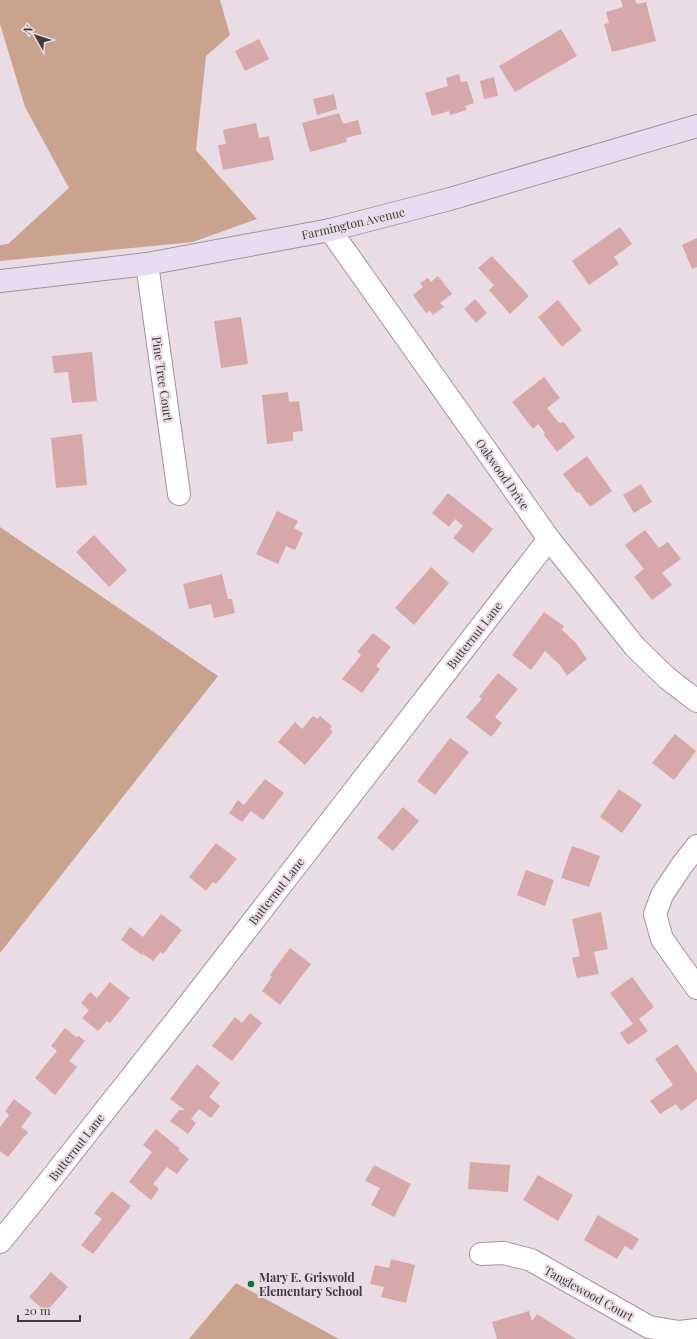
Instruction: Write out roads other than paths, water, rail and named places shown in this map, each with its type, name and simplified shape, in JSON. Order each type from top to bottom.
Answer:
[{"type":"main road","name":"Farmington Avenue","points":[[0,281],[148,264],[330,230],[450,199],[697,126]]},
{"type":"street","name":"Oakwood Drive","points":[[330,230],[549,539],[635,647],[668,678],[697,701]]},
{"type":"street","name":"Pine Tree Court","points":[[148,264],[180,494]]},
{"type":"street","name":"Butternut Lane","points":[[0,1242],[175,1022],[549,539]]},
{"type":"street","points":[[697,846],[662,895],[655,914],[662,939],[697,988]]},
{"type":"street","name":"Tanglewood Court","points":[[481,1254],[504,1253],[531,1260],[649,1327],[679,1332],[697,1330]]},
{"type":"place","name":"Mary E. Griswold Elementary School","points":[[251,1284]]}]
